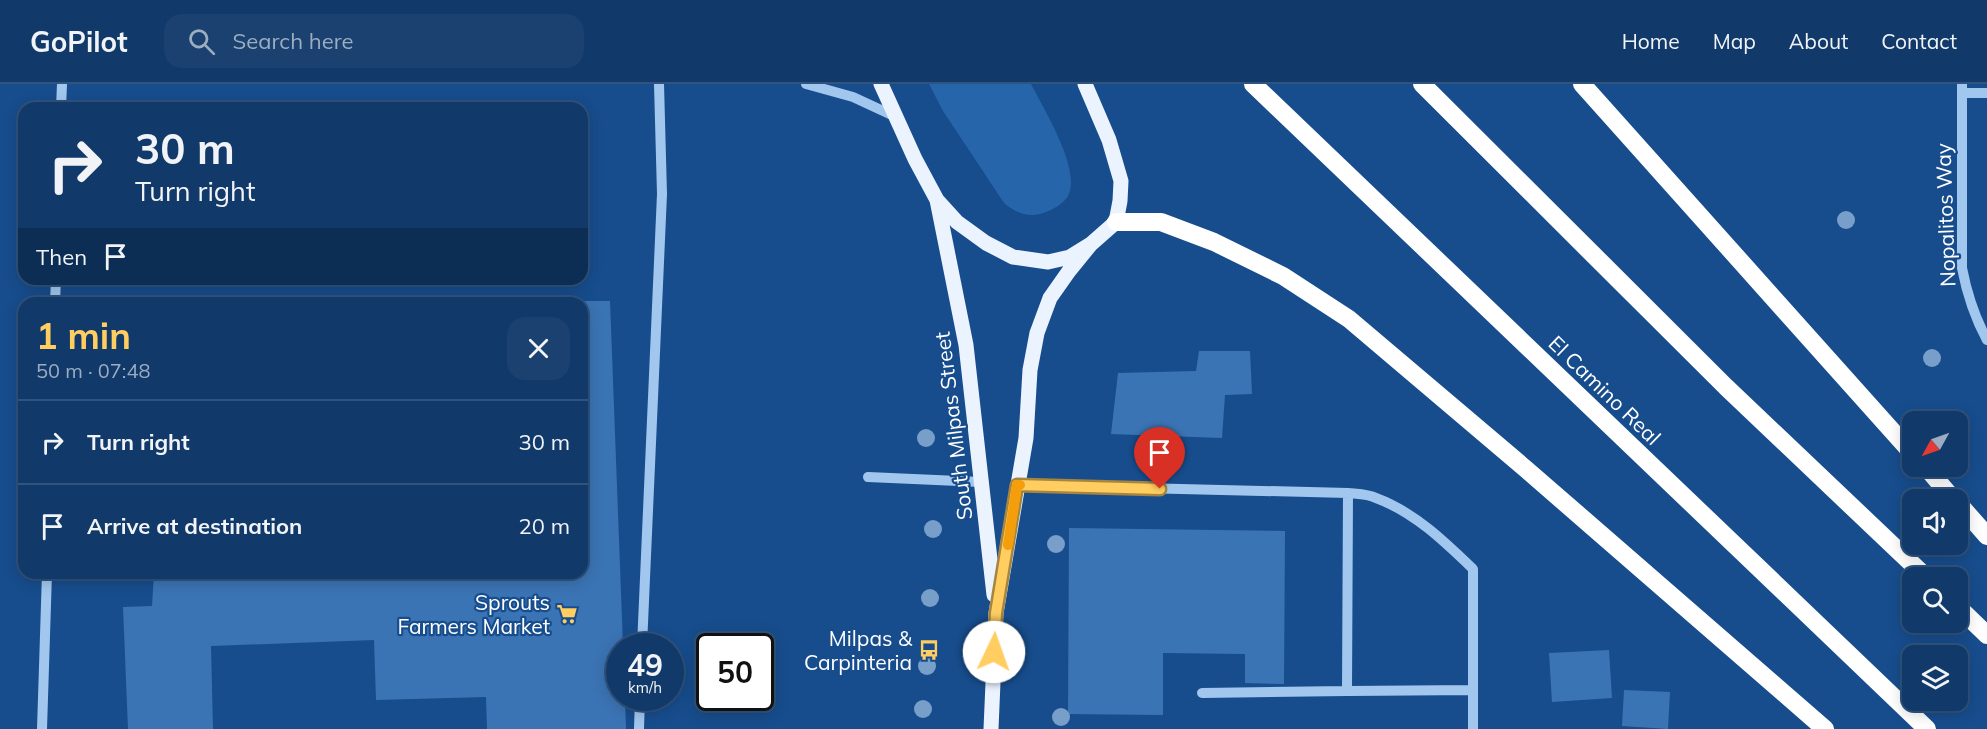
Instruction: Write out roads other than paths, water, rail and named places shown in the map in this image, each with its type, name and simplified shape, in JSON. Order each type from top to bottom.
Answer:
[{"type":"highway","name":"El Camino Real","points":[[1253,84],[1927,729]]},
{"type":"highway","points":[[1422,84],[1726,387],[1915,567]]},
{"type":"highway","points":[[1582,84],[1902,442]]},
{"type":"highway","points":[[1116,222],[1161,222],[1214,242],[1283,276],[1350,319],[1825,729]]},
{"type":"highway","points":[[1934,477],[1945,489]]},
{"type":"highway","points":[[1968,514],[1987,536]]},
{"type":"highway","points":[[1968,617],[1987,635]]},
{"type":"main road","points":[[881,84],[894,116],[937,200],[957,222],[986,243],[1014,257],[1048,262],[1070,257],[1091,244],[1116,222],[1121,181],[1109,140],[1085,84]]},
{"type":"main road","name":"South Milpas Street","points":[[937,200],[966,345],[996,613]]},
{"type":"main road","name":"South Milpas Street","points":[[991,729],[996,613],[1026,438],[1030,370],[1037,333],[1050,298],[1091,244]]},
{"type":"street","points":[[61,102],[62,84]]},
{"type":"street","points":[[643,633],[662,194],[659,84]]},
{"type":"street","points":[[806,84],[853,97],[894,116]]},
{"type":"street","points":[[1962,88],[1987,93]]},
{"type":"street","name":"Nopalitos Way","points":[[1962,88],[1962,268],[1967,294],[1987,340]]},
{"type":"street","points":[[868,477],[981,482]]},
{"type":"street","points":[[1017,485],[1348,493],[1375,497],[1416,519],[1442,538],[1473,569],[1473,729]]},
{"type":"street","points":[[1347,691],[1348,493]]},
{"type":"street","points":[[42,729],[47,579]]},
{"type":"street","points":[[1202,693],[1473,690]]},
{"type":"street","points":[[639,729],[640,711]]},
{"type":"place","name":"Sprouts Farmers Market","points":[[567,614]]},
{"type":"place","name":"Milpas & Carpinteria","points":[[929,650]]}]
